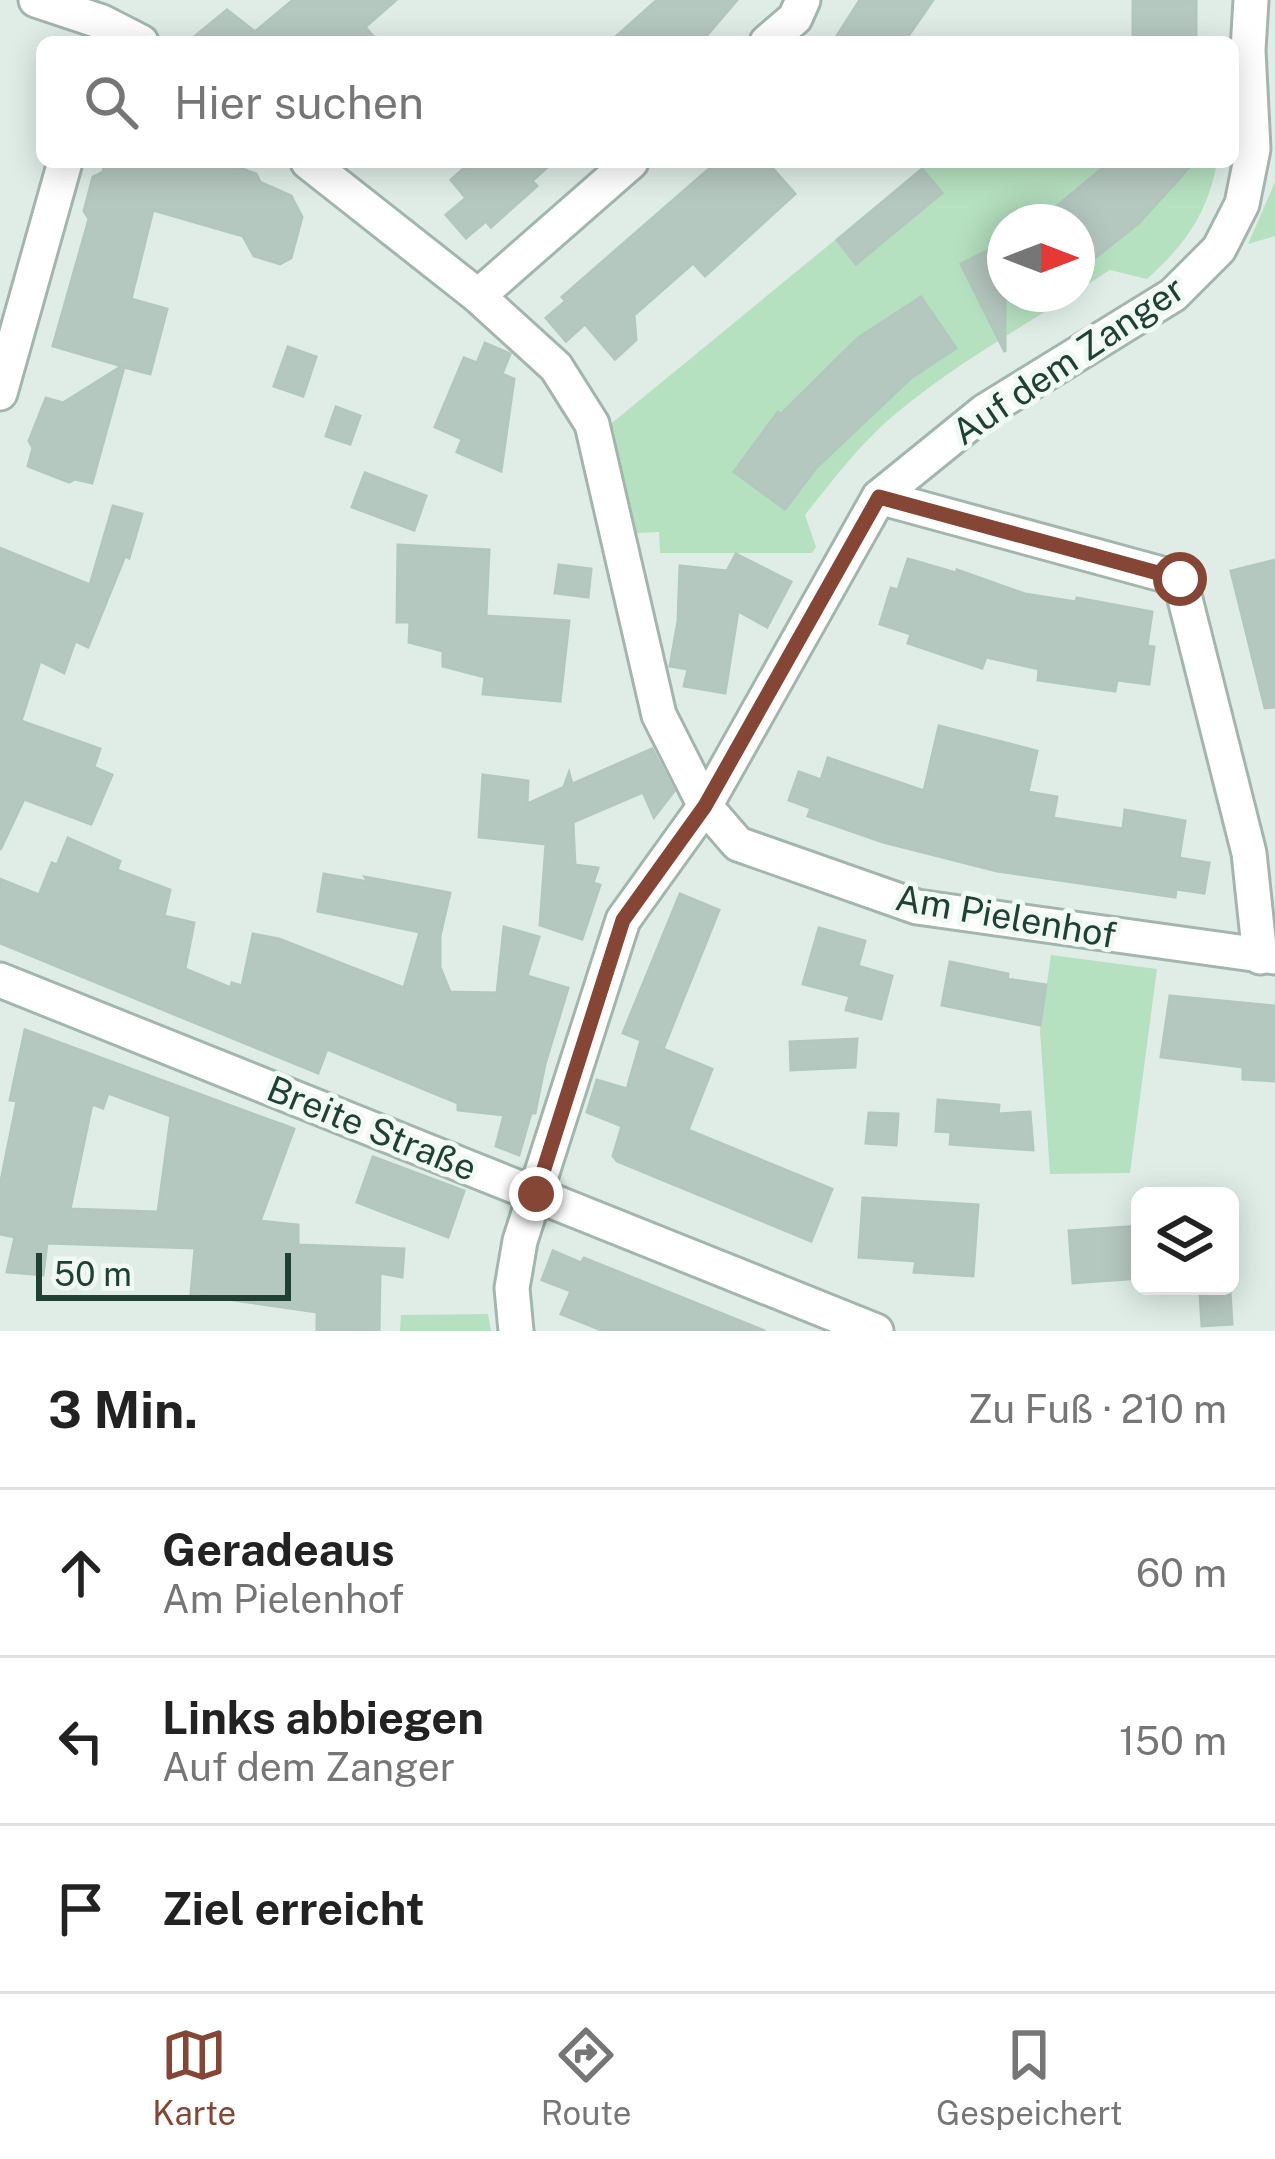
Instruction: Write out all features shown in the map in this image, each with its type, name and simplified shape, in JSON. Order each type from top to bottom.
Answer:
[{"type":"street","points":[[35,0],[102,21],[130,36]]},
{"type":"street","points":[[774,36],[795,18],[803,0]]},
{"type":"street","name":"Auf dem Zanger","points":[[516,1331],[512,1288],[520,1241],[623,920],[705,806],[879,497],[985,411],[1173,296],[1220,249],[1242,204],[1253,149],[1248,50],[1251,0]]},
{"type":"street","points":[[0,393],[63,168]]},
{"type":"street","points":[[316,168],[478,296],[556,367],[592,424],[659,715],[705,806]]},
{"type":"street","points":[[478,296],[624,168]]},
{"type":"street","name":"Am Pielenhof","points":[[705,806],[738,844],[917,907],[1268,957],[1249,853],[1180,579],[879,497]]},
{"type":"street","name":"Breite Straße","points":[[0,980],[866,1328]]},
{"type":"green space","points":[[923,168],[1215,168],[1193,227],[1147,279],[1110,270],[1095,280],[1095,204],[987,204],[987,312],[1044,312],[936,383],[869,439],[805,515],[816,547],[812,553],[660,553],[659,532],[637,533],[607,427]]},
{"type":"green space","points":[[1275,182],[1275,236],[1248,244]]},
{"type":"green space","points":[[1051,955],[1157,969],[1130,1173],[1050,1174],[1040,1031]]},
{"type":"green space","points":[[488,1314],[491,1331],[400,1331],[401,1315]]},
{"type":"building","points":[[293,0],[396,0],[365,27],[373,36],[195,36],[227,10],[255,32]]},
{"type":"building","points":[[657,0],[737,0],[706,36],[617,36]]},
{"type":"building","points":[[860,0],[933,0],[908,36],[837,36]]},
{"type":"building","points":[[1133,0],[1196,1],[1196,36],[1133,36]]},
{"type":"building","points":[[104,168],[240,168],[291,196],[302,217],[291,258],[280,264],[254,256],[243,236],[153,210],[131,299],[167,309],[150,374],[124,367],[92,483],[69,482],[28,466],[33,448],[29,441],[46,398],[63,403],[122,366],[53,346],[89,219],[84,211],[93,177]]},
{"type":"building","points":[[464,168],[546,168],[532,181],[537,186],[491,227],[486,221],[466,238],[446,215],[466,198],[451,180]]},
{"type":"building","points":[[710,168],[772,168],[795,194],[705,276],[693,263],[634,315],[636,340],[615,359],[585,324],[566,341],[546,318],[566,301],[562,297]]},
{"type":"building","points":[[1103,168],[1189,168],[1139,223],[1095,258],[1095,204],[1060,204]]},
{"type":"building","points":[[922,169],[942,193],[856,264],[837,240]]},
{"type":"building","points":[[987,251],[987,312],[1005,312],[1005,352],[961,264]]},
{"type":"building","points":[[921,297],[956,348],[911,378],[815,469],[785,509],[734,472],[778,412],[858,338]]},
{"type":"building","points":[[485,343],[510,354],[502,374],[514,379],[501,471],[457,452],[462,439],[435,427],[464,358],[477,363]]},
{"type":"building","points":[[288,347],[316,357],[303,396],[274,386]]},
{"type":"building","points":[[336,407],[360,416],[350,444],[326,436]]},
{"type":"building","points":[[365,473],[426,496],[414,530],[352,507]]},
{"type":"building","points":[[113,506],[142,514],[129,558],[125,556],[88,647],[75,641],[64,673],[40,661],[21,721],[100,749],[94,767],[112,775],[91,824],[24,799],[0,850],[0,548],[90,585]]},
{"type":"building","points":[[398,545],[489,550],[486,616],[569,621],[560,701],[483,694],[485,677],[443,666],[443,651],[409,642],[410,622],[397,622]]},
{"type":"building","points":[[736,554],[791,582],[767,627],[738,611],[725,693],[684,686],[688,669],[670,666],[680,566],[727,571]]},
{"type":"building","points":[[908,559],[1025,594],[1152,612],[1149,684],[1117,680],[1115,691],[1038,680],[1039,669],[986,657],[982,668],[908,643],[911,634],[880,624],[891,588],[898,590]]},
{"type":"building","points":[[1275,560],[1275,707],[1265,708],[1231,571]]},
{"type":"building","points":[[559,565],[591,569],[588,597],[555,593]]},
{"type":"building","points":[[939,726],[1037,751],[1028,792],[1057,797],[1053,818],[1123,829],[1125,810],[1185,821],[1179,858],[1209,863],[1204,893],[1176,889],[1175,897],[997,871],[883,842],[808,816],[811,808],[789,800],[799,772],[821,780],[828,758],[924,791]]},
{"type":"building","points":[[652,749],[674,791],[654,817],[643,792],[573,822],[575,865],[598,868],[593,883],[600,885],[582,939],[540,925],[546,844],[479,837],[483,775],[528,781],[527,804],[564,787],[569,773],[572,784]]},
{"type":"building","points":[[68,838],[120,861],[117,870],[170,890],[164,916],[194,923],[185,969],[231,988],[232,983],[242,986],[253,934],[279,939],[404,988],[420,932],[318,911],[324,874],[450,893],[440,936],[440,967],[450,992],[497,993],[504,927],[539,937],[527,976],[568,988],[519,1155],[496,1146],[504,1115],[458,1110],[458,1103],[327,1049],[318,1073],[0,943],[0,879],[39,895]]},
{"type":"building","points":[[680,894],[719,910],[663,1049],[623,1033]]},
{"type":"building","points":[[819,928],[865,941],[858,966],[892,976],[881,1019],[846,1010],[850,996],[803,984]]},
{"type":"building","points":[[950,962],[1046,985],[1040,1025],[942,1005]]},
{"type":"building","points":[[1170,996],[1275,1006],[1275,1081],[1243,1079],[1243,1067],[1161,1057]]},
{"type":"building","points":[[25,1030],[294,1129],[260,1221],[298,1225],[298,1245],[404,1249],[402,1277],[380,1273],[379,1331],[317,1331],[317,1312],[191,1294],[195,1248],[47,1243],[43,1275],[7,1272],[15,1237],[0,1234],[0,1186],[17,1101],[10,1100]],"holes":[[[108,1093],[171,1116],[158,1212],[70,1209],[92,1104],[103,1108]]]},
{"type":"building","points":[[857,1039],[855,1067],[791,1070],[790,1042]]},
{"type":"building","points":[[641,1040],[712,1069],[688,1130],[832,1189],[811,1241],[617,1161],[613,1156],[622,1126],[587,1112],[597,1080],[627,1089]]},
{"type":"building","points":[[938,1100],[999,1105],[998,1114],[1030,1112],[1033,1150],[950,1144],[951,1132],[936,1131]]},
{"type":"building","points":[[869,1113],[898,1114],[896,1145],[866,1143]]},
{"type":"building","points":[[373,1157],[464,1191],[448,1237],[357,1202]]},
{"type":"building","points":[[863,1198],[978,1205],[973,1276],[914,1272],[916,1261],[859,1257]]},
{"type":"building","points":[[1131,1227],[1131,1279],[1073,1283],[1069,1231]]},
{"type":"building","points":[[553,1251],[581,1263],[584,1258],[765,1331],[604,1331],[561,1314],[571,1291],[542,1280]]},
{"type":"building","points":[[1200,1295],[1230,1295],[1232,1324],[1202,1326]]},
{"type":"route","points":[[536,1194],[623,920],[705,806],[879,497],[1180,579]]}]
